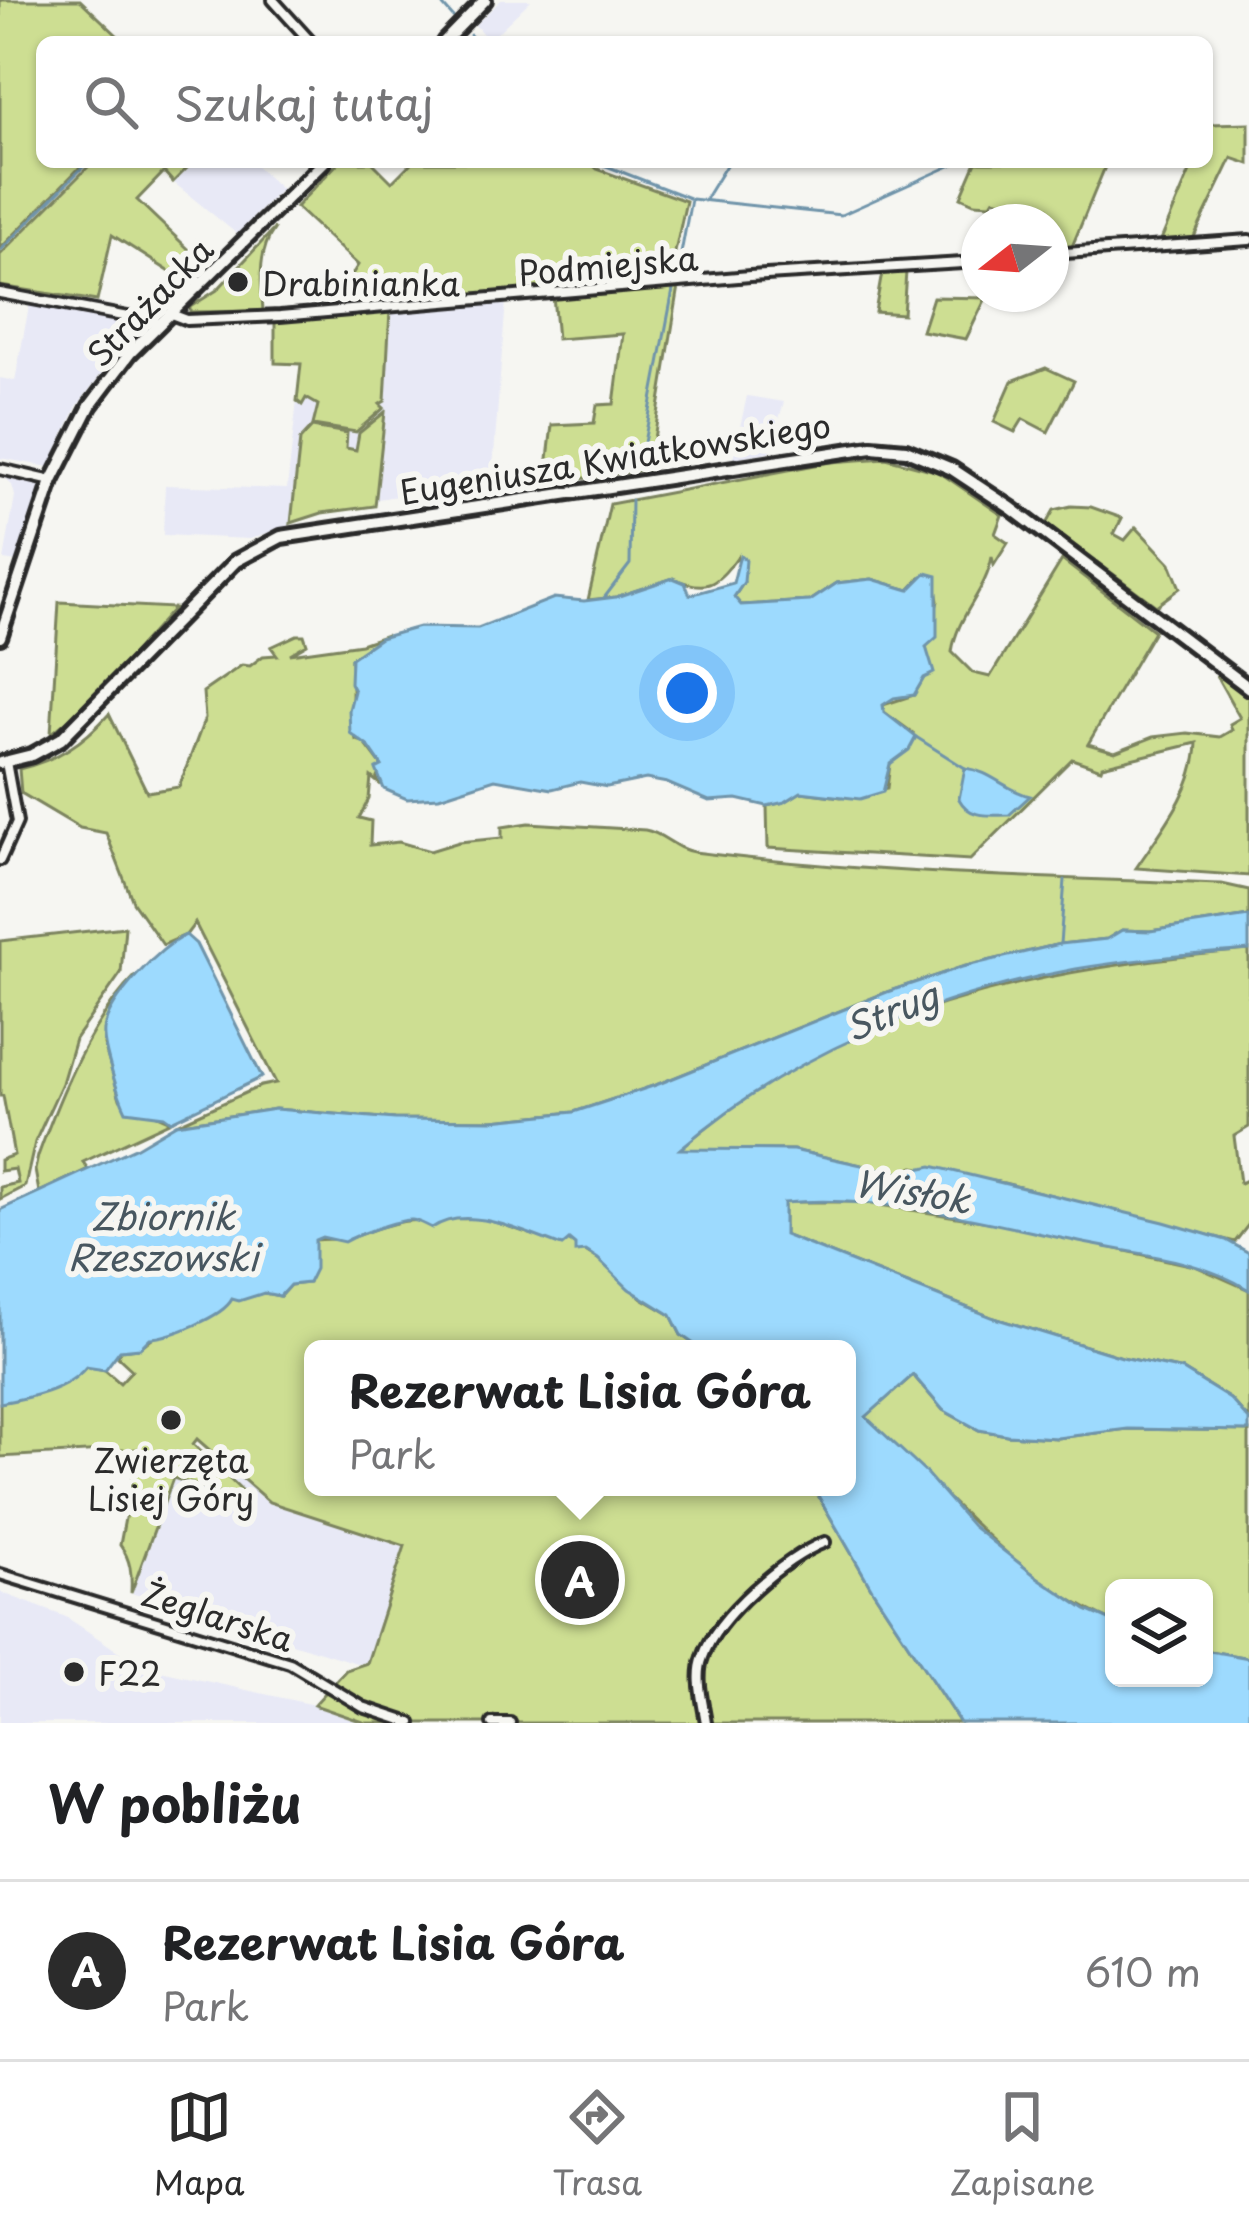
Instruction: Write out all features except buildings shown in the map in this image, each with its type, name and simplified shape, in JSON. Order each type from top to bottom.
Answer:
[{"type":"street","points":[[273,0],[306,36]]},
{"type":"street","points":[[449,36],[485,0]]},
{"type":"street","name":"Strażacka","points":[[0,637],[52,481],[72,436],[102,388],[160,323],[318,168]]},
{"type":"street","points":[[1069,253],[1249,239]]},
{"type":"street","name":"Podmiejska","points":[[171,314],[187,320],[280,316],[961,263]]},
{"type":"street","points":[[0,293],[160,323]]},
{"type":"street","name":"Eugeniusza Kwiatkowskiego","points":[[3,763],[61,740],[236,561],[281,537],[872,447],[894,447],[928,457],[971,482],[1249,688]]},
{"type":"street","points":[[0,469],[52,481]]},
{"type":"street","points":[[0,860],[17,822],[3,763]]},
{"type":"street","points":[[706,1723],[700,1669],[709,1645],[757,1583],[825,1542]]},
{"type":"street","name":"Żeglarska","points":[[0,1574],[290,1663],[363,1707],[411,1723]]},
{"type":"street","points":[[492,1723],[510,1723]]},
{"type":"shaded area","points":[[501,0],[531,0],[494,36],[485,36],[475,25]]},
{"type":"shaded area","points":[[187,168],[258,168],[281,189],[237,234],[173,182]]},
{"type":"shaded area","points":[[506,300],[492,481],[378,499],[375,506],[322,513],[250,539],[163,535],[165,485],[287,489],[301,365],[275,363],[275,320]]},
{"type":"shaded area","points":[[29,306],[141,325],[142,331],[119,350],[77,406],[49,467],[0,458],[0,378],[15,381]]},
{"type":"shaded area","points":[[747,396],[784,402],[769,452],[733,458]]},
{"type":"shaded area","points":[[1,475],[42,488],[16,562],[4,560],[15,496],[12,485]]},
{"type":"shaded area","points":[[213,1452],[270,1502],[406,1546],[366,1666],[131,1593],[173,1477],[237,1498],[242,1491],[208,1458]]},
{"type":"shaded area","points":[[0,1592],[66,1617],[142,1667],[314,1705],[366,1723],[0,1723]]},
{"type":"green space","points":[[0,0],[80,0],[118,36],[36,36],[36,168],[79,168],[0,249]]},
{"type":"green space","points":[[1249,123],[1249,164],[1232,158],[1193,239],[1161,240],[1191,168],[1213,168],[1213,124]]},
{"type":"green space","points":[[87,168],[187,168],[173,182],[164,172],[137,200],[204,264],[186,282],[112,235],[97,301],[0,286],[0,255]]},
{"type":"green space","points":[[333,168],[378,168],[392,182],[406,168],[596,168],[686,201],[669,280],[401,303],[405,299],[343,301],[346,284],[358,265],[296,207]]},
{"type":"green space","points":[[973,168],[1105,168],[1071,249],[1069,204],[1019,204],[1010,199],[1008,203],[994,199],[991,204],[961,197]]},
{"type":"green space","points":[[275,228],[263,257],[263,311],[190,312],[190,307],[217,290]]},
{"type":"green space","points":[[906,272],[903,314],[875,312],[882,273]]},
{"type":"green space","points":[[679,286],[649,469],[545,484],[552,425],[594,423],[597,405],[614,404],[623,334],[557,339],[553,296]]},
{"type":"green space","points":[[933,297],[961,298],[961,312],[979,312],[966,339],[922,331]]},
{"type":"green space","points":[[390,310],[385,401],[380,404],[384,408],[356,432],[313,425],[318,405],[306,398],[302,405],[297,401],[301,364],[275,363],[275,320]]},
{"type":"green space","points":[[1046,368],[1074,381],[1048,432],[1023,419],[1015,432],[994,422],[1012,381]]},
{"type":"green space","points":[[385,412],[375,506],[322,513],[291,523],[300,440],[312,427],[347,433],[346,448],[356,450],[359,433]]},
{"type":"green space","points":[[886,458],[939,472],[1002,515],[995,534],[1008,543],[994,565],[992,557],[952,652],[973,673],[990,677],[1062,560],[1154,631],[1088,744],[1115,752],[1153,737],[1187,733],[1220,737],[1240,718],[1217,677],[1249,698],[1249,876],[1136,868],[1184,793],[1197,743],[1101,769],[1072,759],[970,860],[768,848],[767,806],[801,792],[841,797],[887,788],[890,764],[913,733],[884,712],[883,705],[914,695],[930,675],[926,646],[938,601],[936,589],[921,577],[909,590],[872,579],[837,583],[810,601],[741,605],[734,597],[744,582],[737,557],[709,584],[673,578],[616,597],[588,600],[610,504],[831,462]]},
{"type":"green space","points":[[1091,507],[1122,518],[1114,534],[1125,540],[1136,527],[1170,563],[1180,588],[1156,606],[1046,524],[1054,510]]},
{"type":"green space","points":[[59,602],[174,608],[89,703],[51,734]]},
{"type":"green space","points":[[304,635],[307,644],[290,654],[361,644],[387,635],[351,658],[356,740],[364,742],[382,766],[377,778],[381,785],[371,777],[369,799],[359,818],[371,821],[370,845],[399,842],[430,851],[459,842],[502,838],[502,827],[529,823],[645,830],[687,850],[760,859],[958,874],[1222,884],[1249,890],[1249,916],[1150,931],[1122,930],[1107,939],[1060,944],[962,967],[574,1112],[493,1120],[395,1119],[275,1109],[176,1124],[276,1083],[195,923],[186,935],[163,945],[133,902],[106,833],[80,828],[21,793],[19,769],[68,749],[109,714],[147,792],[179,787],[205,718],[203,692],[242,665],[277,655],[271,647]]},
{"type":"green space","points":[[125,927],[121,973],[75,1039],[62,1083],[35,1142],[25,1186],[0,1199],[0,1187],[18,1183],[15,1169],[0,1171],[0,1160],[14,1155],[0,1096],[0,941]]},
{"type":"green space","points":[[1249,950],[1249,1127],[1234,1136],[1240,1183],[1249,1179],[1249,1224],[1235,1242],[1004,1183],[914,1167],[898,1173],[793,1150],[678,1150],[789,1069],[913,1014],[1077,972]]},
{"type":"green space","points":[[136,975],[110,1010],[104,1045],[120,1099],[171,1121],[83,1162],[88,1169],[39,1192],[38,1156],[67,1084],[104,1014]]},
{"type":"green space","points":[[784,1202],[860,1202],[1002,1224],[1195,1266],[1249,1290],[1249,1420],[1230,1399],[1183,1370],[1122,1357],[991,1317],[784,1235]]},
{"type":"green space","points":[[483,1219],[568,1240],[671,1315],[688,1340],[304,1340],[304,1496],[818,1496],[872,1589],[960,1723],[519,1723],[494,1716],[492,1723],[366,1723],[314,1705],[346,1670],[367,1663],[405,1546],[269,1502],[197,1439],[193,1444],[243,1492],[238,1498],[173,1478],[131,1593],[130,1568],[120,1545],[138,1449],[0,1457],[0,1403],[60,1386],[86,1366],[105,1370],[120,1383],[132,1370],[118,1357],[120,1350],[139,1348],[165,1332],[205,1318],[231,1299],[264,1293],[280,1296],[290,1285],[308,1283],[315,1240],[349,1238],[400,1222]]},
{"type":"green space","points":[[913,1375],[943,1410],[979,1430],[1007,1435],[1057,1438],[1128,1429],[1249,1431],[1249,1658],[1213,1652],[1213,1579],[1105,1579],[1105,1617],[1011,1557],[865,1417]]},
{"type":"water","points":[[740,555],[746,560],[744,582],[734,597],[741,605],[810,601],[837,583],[872,579],[909,590],[926,573],[937,576],[937,637],[926,647],[934,673],[924,678],[914,695],[883,705],[884,712],[916,737],[909,750],[890,764],[883,792],[860,799],[801,792],[767,806],[737,799],[709,801],[646,779],[607,787],[580,782],[552,789],[495,779],[439,797],[407,799],[384,789],[376,769],[382,766],[369,747],[350,733],[351,658],[380,638],[419,627],[478,628],[554,598],[616,597],[673,578],[685,583],[690,595],[733,583]]},
{"type":"water","points":[[965,768],[1030,796],[1009,815],[974,813],[959,799]]},
{"type":"water","name":"Zbiornik Rzeszowski","points":[[1249,916],[1249,950],[1076,969],[917,1012],[767,1085],[680,1149],[793,1150],[898,1173],[932,1166],[1164,1222],[1226,1240],[1249,1253],[1249,1290],[1188,1264],[970,1218],[858,1202],[784,1203],[784,1235],[991,1317],[1122,1357],[1183,1370],[1230,1399],[1249,1420],[1249,1431],[1128,1429],[1057,1438],[1007,1435],[979,1430],[943,1410],[913,1375],[866,1417],[926,1473],[972,1526],[1037,1577],[1105,1618],[1105,1687],[1213,1687],[1213,1652],[1249,1658],[1249,1723],[960,1723],[872,1589],[818,1496],[856,1496],[856,1340],[688,1340],[671,1315],[629,1289],[586,1251],[575,1252],[569,1240],[562,1246],[496,1223],[462,1218],[432,1228],[406,1220],[344,1242],[322,1237],[315,1240],[315,1269],[308,1283],[290,1285],[280,1296],[264,1293],[232,1299],[218,1313],[194,1325],[150,1338],[140,1348],[120,1350],[105,1370],[86,1367],[58,1387],[0,1403],[0,1210],[176,1124],[275,1109],[395,1119],[493,1120],[574,1112],[962,967],[1060,944],[1107,939],[1122,930],[1150,931]]},
{"type":"water","points":[[186,935],[196,944],[262,1077],[171,1121],[126,1111],[108,1059],[104,1030],[114,1005],[136,976]]},
{"type":"waterway","points":[[438,0],[453,17]]},
{"type":"waterway","points":[[0,251],[82,168]]},
{"type":"waterway","points":[[612,168],[689,198]]},
{"type":"waterway","points":[[704,201],[724,168]]},
{"type":"waterway","points":[[680,259],[691,199],[841,215],[946,168]]},
{"type":"waterway","points":[[639,469],[673,290]]},
{"type":"waterway","points":[[604,598],[630,564],[631,500]]},
{"type":"waterway","points":[[916,737],[965,768]]},
{"type":"waterway","points":[[1060,944],[1065,880]]},
{"type":"place","name":"Drabinianka","points":[[238,282]]},
{"type":"place","name":"Zwierzęta Lisiej Góry","points":[[171,1420]]},
{"type":"place","name":"Rezerwat Lisia Góra","points":[[580,1580]]},
{"type":"place","name":"F22","points":[[74,1672]]},
{"type":"water label","name":"Strug","points":[[891,1010]]},
{"type":"water label","name":"Wisłok","points":[[913,1190]]}]
